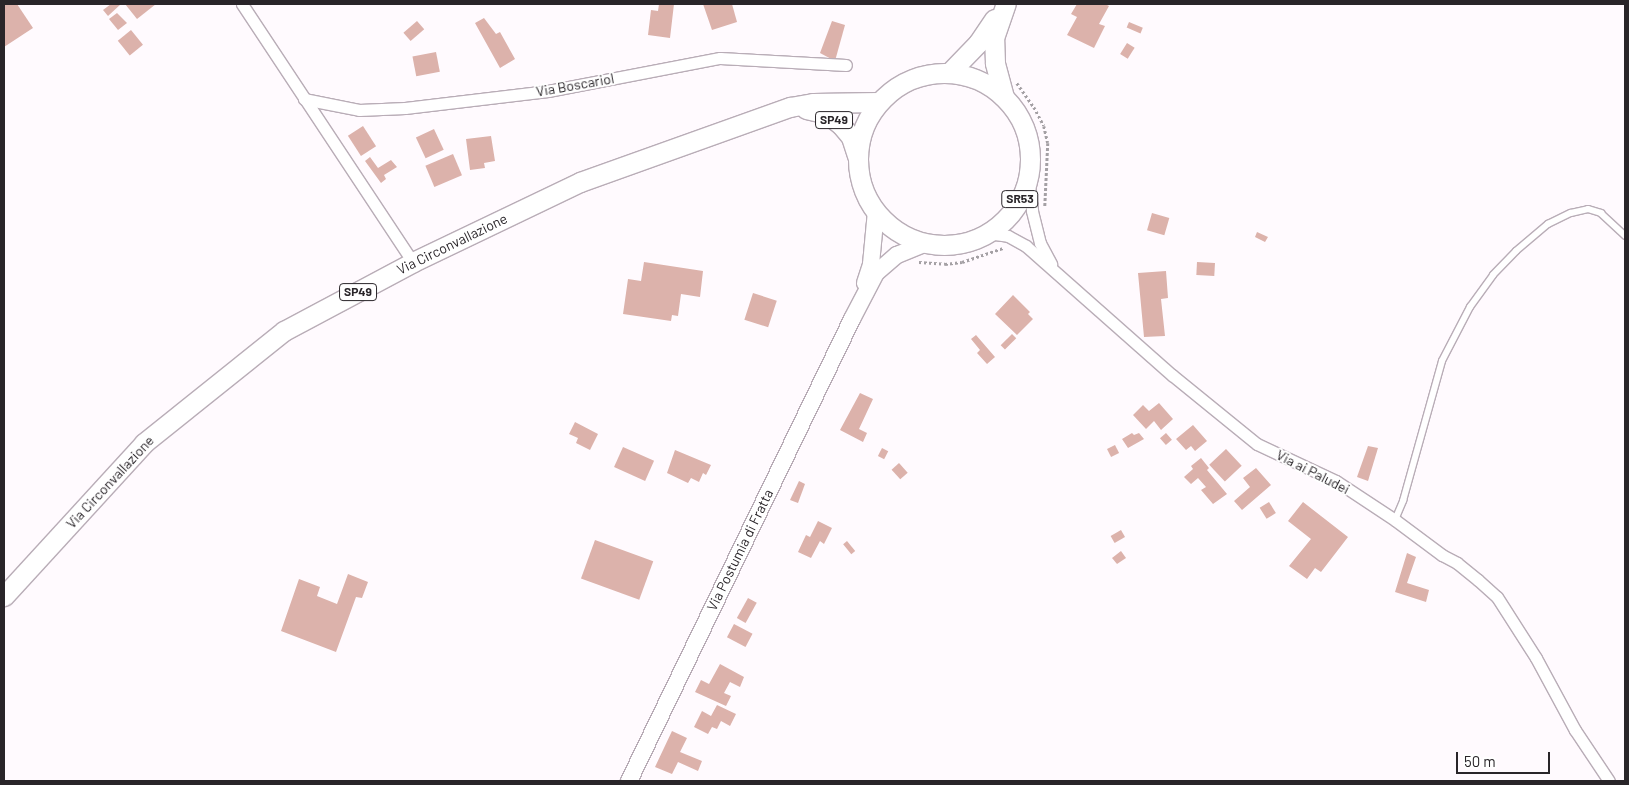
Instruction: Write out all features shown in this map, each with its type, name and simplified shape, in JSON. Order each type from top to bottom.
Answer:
[{"type":"main road","name":"SR53","points":[[950,73],[978,43],[1005,4]]},
{"type":"main road","name":"SR53","points":[[1004,97],[995,63],[994,38],[1005,4]]},
{"type":"main road","name":"SR53","points":[[950,73],[970,76],[1004,97],[1021,120],[1030,148],[1028,177],[1015,206],[1006,218],[987,233],[968,242],[947,245],[926,243],[907,237],[890,226],[876,211],[866,195],[860,177],[858,158],[861,138],[868,119],[879,102],[899,85],[923,75],[950,73]]},
{"type":"main road","name":"Via Circonvallazione","points":[[4,596],[144,443],[284,331],[413,262],[580,182],[790,107],[813,103],[879,102]]},
{"type":"main road","name":"SP49","points":[[790,107],[826,114],[842,125],[851,137],[858,158]]},
{"type":"main road","name":"Via Postumia di Fratta","points":[[852,319],[871,264],[876,211]]},
{"type":"main road","name":"Via Postumia di Fratta","points":[[629,781],[876,273],[897,255],[926,243]]},
{"type":"street","points":[[242,4],[413,262]]},
{"type":"street","name":"Via Boscariol","points":[[304,99],[360,110],[405,108],[548,91],[720,58],[846,64]]},
{"type":"street","points":[[1028,177],[1032,210],[1040,243],[1054,270]]},
{"type":"street","name":"Via ai Paludei","points":[[987,233],[1008,236],[1026,246],[1172,375],[1257,444],[1336,481],[1396,520],[1442,555],[1457,563],[1497,596],[1536,658],[1575,730],[1609,781]]},
{"type":"lane","points":[[1396,520],[1442,361],[1470,307],[1493,275],[1516,251],[1548,224],[1571,213],[1588,209],[1601,213],[1625,235]]},
{"type":"path","points":[[1013,77],[1034,107],[1044,126],[1048,143],[1045,210]]},
{"type":"path","points":[[915,262],[945,264],[962,262],[978,258],[1001,248],[1011,248]]},
{"type":"building","points":[[4,4],[17,4],[33,28],[4,47]]},
{"type":"building","points":[[111,4],[121,4],[108,16],[103,10]]},
{"type":"building","points":[[125,4],[156,4],[137,19]]},
{"type":"building","points":[[659,4],[674,4],[670,38],[648,35],[651,10],[658,11]]},
{"type":"building","points":[[703,4],[732,4],[737,22],[712,30]]},
{"type":"building","points":[[1077,4],[1105,4],[1109,6],[1099,24],[1105,26],[1094,48],[1067,35],[1077,17],[1071,14]]},
{"type":"building","points":[[117,13],[127,23],[118,30],[109,19]]},
{"type":"building","points":[[484,18],[496,34],[500,32],[515,59],[500,68],[475,23]]},
{"type":"building","points":[[417,21],[424,29],[411,41],[403,33]]},
{"type":"building","points":[[832,21],[845,25],[835,61],[820,53]]},
{"type":"building","points":[[1129,22],[1143,28],[1140,33],[1127,28]]},
{"type":"building","points":[[131,30],[143,45],[130,55],[118,41]]},
{"type":"building","points":[[1127,43],[1135,48],[1128,59],[1120,54]]},
{"type":"building","points":[[436,52],[440,72],[416,76],[412,57]]},
{"type":"building","points":[[363,126],[376,146],[361,156],[348,136]]},
{"type":"building","points":[[434,129],[444,150],[426,158],[416,137]]},
{"type":"building","points":[[491,136],[495,161],[484,163],[485,168],[470,170],[466,139]]},
{"type":"building","points":[[453,154],[462,175],[434,187],[425,166]]},
{"type":"building","points":[[370,157],[378,168],[391,160],[397,167],[384,175],[386,179],[381,183],[365,161]]},
{"type":"building","points":[[1152,213],[1169,218],[1164,235],[1147,230]]},
{"type":"building","points":[[1257,232],[1268,237],[1265,242],[1255,237]]},
{"type":"building","points":[[644,262],[703,271],[700,297],[681,294],[678,316],[672,315],[671,321],[623,314],[628,279],[641,281]]},
{"type":"building","points":[[1197,262],[1215,263],[1214,276],[1196,275]]},
{"type":"building","points":[[1166,271],[1168,298],[1161,299],[1165,336],[1144,337],[1138,273]]},
{"type":"building","points":[[753,293],[777,301],[768,327],[744,320]]},
{"type":"building","points":[[1013,295],[1030,312],[1028,314],[1033,319],[1017,335],[995,314]]},
{"type":"building","points":[[1012,334],[1016,338],[1005,350],[1001,345]]},
{"type":"building","points":[[976,335],[995,357],[987,364],[977,353],[980,350],[971,339]]},
{"type":"building","points":[[860,393],[873,399],[859,429],[867,433],[863,442],[840,430]]},
{"type":"building","points":[[1159,403],[1173,419],[1161,430],[1154,421],[1146,429],[1133,415],[1143,405],[1149,411]]},
{"type":"building","points":[[575,422],[598,434],[590,450],[576,443],[578,438],[569,434]]},
{"type":"building","points":[[1193,425],[1207,441],[1195,451],[1191,446],[1186,450],[1176,439]]},
{"type":"building","points":[[1132,433],[1134,435],[1139,433],[1144,439],[1128,448],[1122,439]]},
{"type":"building","points":[[1166,433],[1172,440],[1166,445],[1160,438]]},
{"type":"building","points":[[1115,445],[1119,453],[1111,457],[1107,449]]},
{"type":"building","points":[[1368,446],[1378,448],[1368,481],[1357,477]]},
{"type":"building","points":[[623,447],[654,461],[645,481],[614,467]]},
{"type":"building","points":[[882,448],[888,451],[884,459],[878,456]]},
{"type":"building","points":[[1226,449],[1242,466],[1225,482],[1209,465]]},
{"type":"building","points":[[675,450],[711,465],[706,475],[703,473],[699,482],[691,478],[688,483],[667,473]]},
{"type":"building","points":[[1201,458],[1209,468],[1207,470],[1227,494],[1213,504],[1201,490],[1206,487],[1198,478],[1191,484],[1184,477],[1193,469],[1191,466]]},
{"type":"building","points":[[899,463],[908,473],[900,479],[892,470]]},
{"type":"building","points":[[1256,468],[1271,485],[1242,510],[1234,501],[1250,487],[1243,478]]},
{"type":"building","points":[[799,481],[805,484],[798,503],[790,500]]},
{"type":"building","points":[[1269,502],[1276,513],[1267,519],[1260,508]]},
{"type":"building","points":[[1303,502],[1348,537],[1321,572],[1315,568],[1307,579],[1289,566],[1311,539],[1288,521]]},
{"type":"building","points":[[818,521],[832,528],[824,544],[820,541],[811,558],[798,552],[806,535],[810,537]]},
{"type":"building","points":[[1121,530],[1125,537],[1115,543],[1111,536]]},
{"type":"building","points":[[595,540],[653,561],[639,600],[581,579]]},
{"type":"building","points":[[847,541],[855,551],[851,554],[843,544]]},
{"type":"building","points":[[1121,551],[1126,558],[1117,564],[1112,558]]},
{"type":"building","points":[[1407,553],[1416,557],[1407,583],[1429,590],[1426,602],[1395,592]]},
{"type":"building","points":[[348,574],[368,582],[362,598],[356,597],[336,652],[281,631],[299,579],[320,587],[317,596],[337,604]]},
{"type":"building","points":[[748,598],[757,603],[746,623],[737,618]]},
{"type":"building","points":[[734,624],[753,634],[745,647],[727,637]]},
{"type":"building","points":[[720,664],[744,677],[740,687],[730,682],[724,693],[731,696],[726,706],[695,692],[701,680],[709,684]]},
{"type":"building","points":[[717,705],[736,714],[730,726],[721,721],[717,729],[712,727],[708,734],[694,727],[702,711],[711,716]]},
{"type":"building","points":[[672,731],[687,738],[680,752],[702,761],[698,771],[678,762],[672,774],[655,767]]}]
